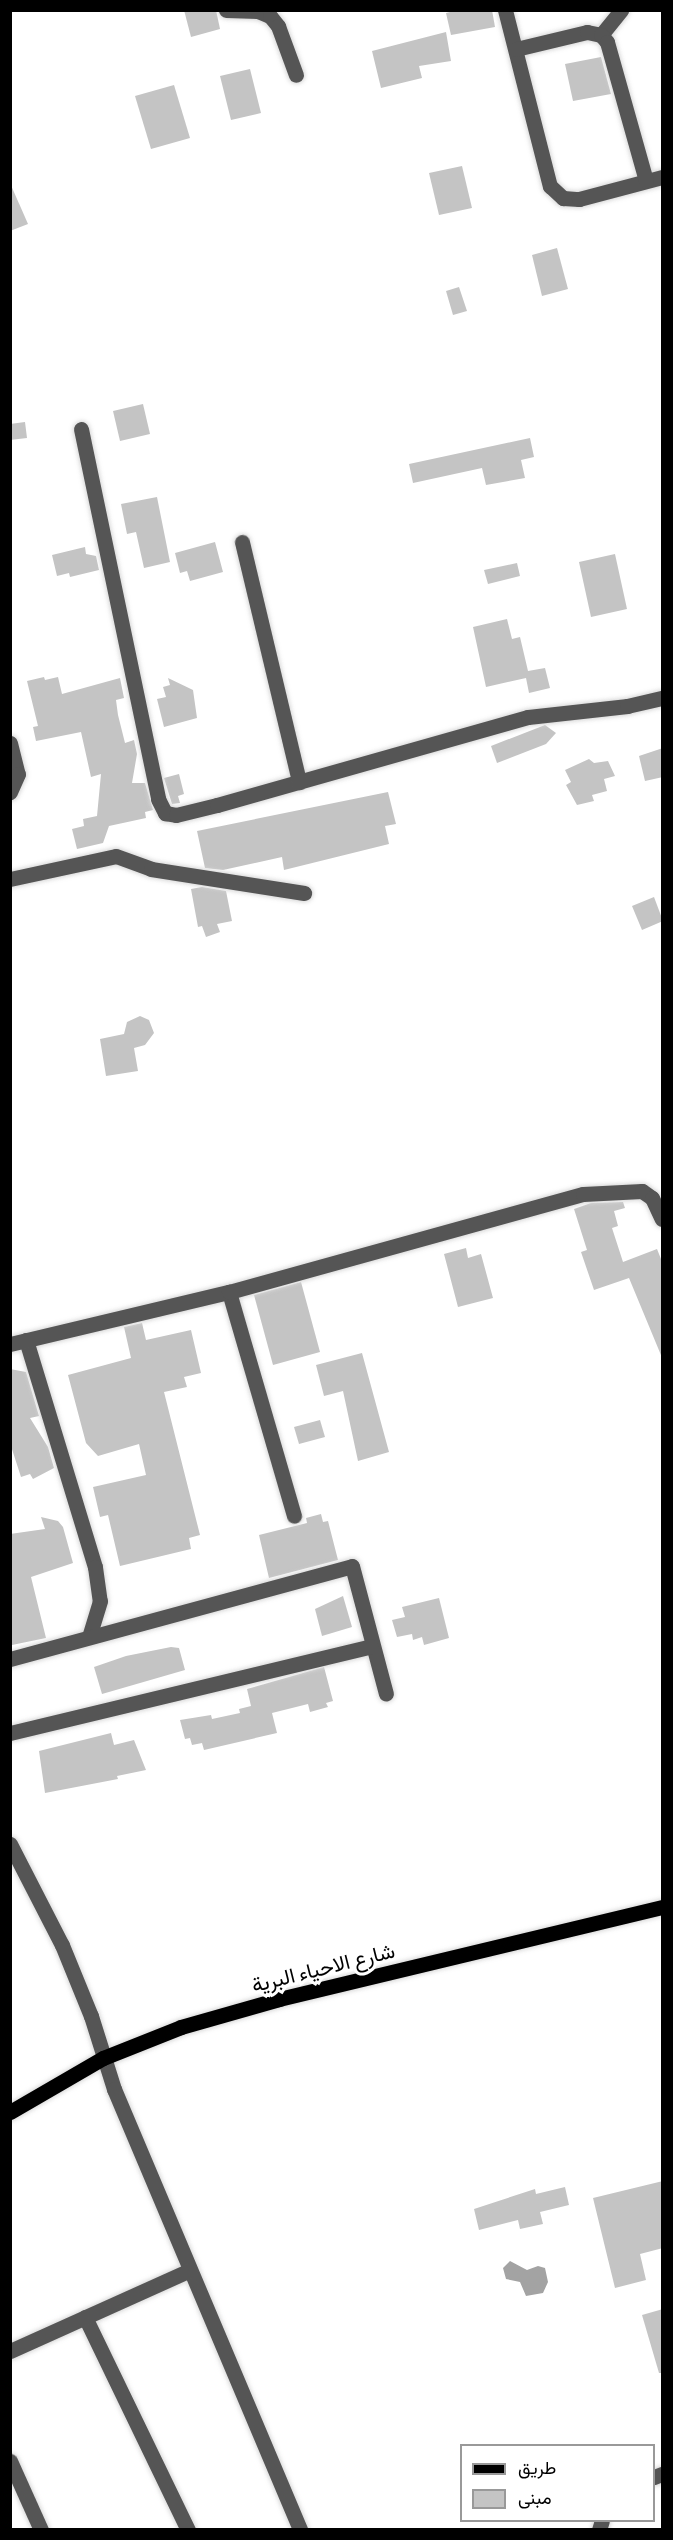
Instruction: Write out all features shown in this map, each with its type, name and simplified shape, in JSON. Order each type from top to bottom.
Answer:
[{"type":"main road","name":"شارع الاحياء البرية","points":[[10,2112],[103,2058],[181,2027],[279,1999],[663,1907]]},
{"type":"street","points":[[226,10],[258,11],[270,16],[278,26],[296,75]]},
{"type":"street","points":[[505,10],[550,186],[563,198],[579,199],[663,177]]},
{"type":"street","points":[[601,35],[621,10]]},
{"type":"street","points":[[516,49],[587,32],[601,35],[607,42],[646,181]]},
{"type":"street","points":[[81,429],[158,799],[165,813],[176,815],[528,717],[627,706],[663,698]]},
{"type":"street","points":[[243,542],[299,782]]},
{"type":"street","points":[[10,743],[18,774],[10,792]]},
{"type":"street","points":[[10,879],[116,856],[151,869],[304,893]]},
{"type":"street","points":[[10,1344],[230,1292],[583,1194],[642,1191],[652,1198],[663,1219]]},
{"type":"street","points":[[230,1292],[294,1516]]},
{"type":"street","points":[[26,1340],[95,1567],[100,1601],[89,1636]]},
{"type":"street","points":[[10,1659],[352,1566],[371,1646],[386,1694]]},
{"type":"street","points":[[10,1733],[371,1646]]},
{"type":"street","points":[[10,1844],[62,1945],[91,2016],[103,2058],[300,2529]]},
{"type":"street","points":[[10,2351],[190,2270]]},
{"type":"street","points":[[85,2317],[188,2529]]},
{"type":"street","points":[[10,2461],[41,2529]]},
{"type":"shaded area","points":[[510,2261],[527,2270],[538,2266],[545,2268],[548,2282],[543,2293],[526,2296],[520,2282],[506,2279],[503,2268]]},
{"type":"building","points":[[184,10],[216,10],[220,29],[191,37]]},
{"type":"building","points":[[458,10],[492,10],[495,27],[451,35],[446,13]]},
{"type":"building","points":[[446,32],[451,61],[419,66],[422,78],[381,88],[372,51]]},
{"type":"building","points":[[601,57],[611,94],[573,101],[565,64]]},
{"type":"building","points":[[250,69],[261,113],[231,120],[220,76]]},
{"type":"building","points":[[174,85],[190,138],[151,149],[135,96]]},
{"type":"building","points":[[462,166],[472,208],[439,215],[429,173]]},
{"type":"building","points":[[10,183],[28,224],[10,231]]},
{"type":"building","points":[[557,248],[568,289],[542,296],[532,255]]},
{"type":"building","points":[[459,287],[467,311],[453,315],[446,291]]},
{"type":"building","points":[[143,404],[150,434],[120,441],[113,411]]},
{"type":"building","points":[[25,422],[27,438],[10,440],[10,424]]},
{"type":"building","points":[[530,438],[534,457],[521,460],[525,478],[486,485],[482,468],[413,483],[409,464]]},
{"type":"building","points":[[157,497],[170,562],[144,568],[136,532],[127,534],[121,504]]},
{"type":"building","points":[[215,542],[223,572],[190,581],[187,571],[180,573],[175,553]]},
{"type":"building","points":[[85,547],[86,554],[96,556],[99,570],[70,577],[69,573],[57,576],[52,555]]},
{"type":"building","points":[[615,554],[627,609],[591,617],[579,562]]},
{"type":"building","points":[[517,563],[520,576],[488,584],[484,570]]},
{"type":"building","points":[[507,619],[512,639],[520,637],[528,671],[545,668],[550,688],[529,693],[526,678],[486,687],[473,627]]},
{"type":"building","points":[[44,677],[45,680],[58,677],[62,694],[120,678],[124,698],[116,700],[118,715],[125,743],[134,740],[137,754],[132,783],[145,783],[153,810],[145,812],[146,818],[109,826],[103,843],[77,849],[72,829],[84,826],[83,819],[97,816],[101,774],[91,777],[81,732],[36,741],[33,727],[38,726],[27,681]]},
{"type":"building","points":[[168,678],[193,690],[197,718],[164,727],[157,699],[166,697],[163,687],[170,685]]},
{"type":"building","points":[[545,725],[556,733],[546,744],[497,763],[491,746]]},
{"type":"building","points":[[663,748],[663,777],[645,781],[639,756]]},
{"type":"building","points":[[589,759],[594,763],[608,761],[615,776],[604,779],[607,791],[592,795],[594,801],[577,805],[566,785],[571,782],[565,770]]},
{"type":"building","points":[[179,774],[184,794],[178,796],[180,803],[172,804],[164,778]]},
{"type":"building","points":[[388,792],[396,824],[385,826],[389,844],[284,870],[282,857],[223,870],[205,868],[197,831]]},
{"type":"building","points":[[202,887],[226,891],[232,921],[217,924],[220,932],[206,937],[202,926],[198,927],[191,889]]},
{"type":"building","points":[[654,897],[663,921],[642,930],[632,906]]},
{"type":"building","points":[[140,1016],[149,1020],[154,1033],[145,1045],[134,1048],[138,1071],[106,1076],[100,1039],[124,1034],[127,1022]]},
{"type":"building","points":[[623,1202],[625,1208],[614,1211],[618,1226],[612,1228],[623,1262],[657,1249],[663,1264],[663,1360],[629,1278],[594,1290],[581,1252],[587,1250],[574,1209],[591,1203]]},
{"type":"building","points":[[466,1248],[468,1258],[481,1254],[493,1298],[458,1307],[444,1254]]},
{"type":"building","points":[[301,1282],[320,1352],[273,1365],[254,1295]]},
{"type":"building","points":[[142,1323],[146,1340],[191,1330],[201,1373],[184,1377],[187,1387],[164,1392],[200,1535],[189,1538],[191,1549],[120,1566],[108,1515],[100,1517],[93,1487],[146,1475],[139,1444],[98,1456],[86,1443],[68,1375],[131,1358],[124,1327]]},
{"type":"building","points":[[362,1353],[389,1452],[358,1461],[343,1391],[324,1396],[316,1365]]},
{"type":"building","points":[[10,1369],[26,1372],[39,1416],[30,1418],[48,1447],[54,1468],[33,1479],[30,1474],[21,1477],[10,1443]]},
{"type":"building","points":[[320,1420],[325,1437],[299,1444],[294,1427]]},
{"type":"building","points":[[321,1514],[323,1522],[328,1521],[338,1560],[269,1578],[259,1535],[307,1523],[306,1518]]},
{"type":"building","points":[[41,1517],[58,1521],[63,1527],[73,1563],[31,1577],[46,1638],[12,1645],[10,1534],[45,1529]]},
{"type":"building","points":[[343,1596],[352,1627],[322,1636],[315,1609]]},
{"type":"building","points":[[439,1598],[449,1638],[424,1645],[422,1637],[413,1640],[412,1634],[397,1637],[392,1620],[405,1617],[402,1607]]},
{"type":"building","points":[[171,1647],[179,1648],[185,1670],[102,1694],[94,1667],[126,1656]]},
{"type":"building","points":[[324,1667],[333,1701],[326,1703],[328,1707],[310,1712],[308,1704],[272,1713],[277,1733],[204,1750],[202,1743],[192,1745],[190,1738],[185,1739],[180,1720],[211,1715],[212,1719],[240,1713],[239,1709],[251,1706],[247,1689]]},
{"type":"building","points":[[111,1733],[114,1745],[134,1740],[146,1770],[117,1776],[118,1779],[45,1793],[39,1751]]},
{"type":"building","points":[[663,2181],[663,2248],[640,2254],[646,2280],[615,2288],[593,2198]]},
{"type":"building","points":[[565,2187],[569,2205],[540,2212],[543,2224],[520,2229],[518,2220],[479,2230],[474,2209],[535,2189],[536,2194]]},
{"type":"building","points":[[663,2309],[663,2373],[659,2373],[642,2315]]}]
